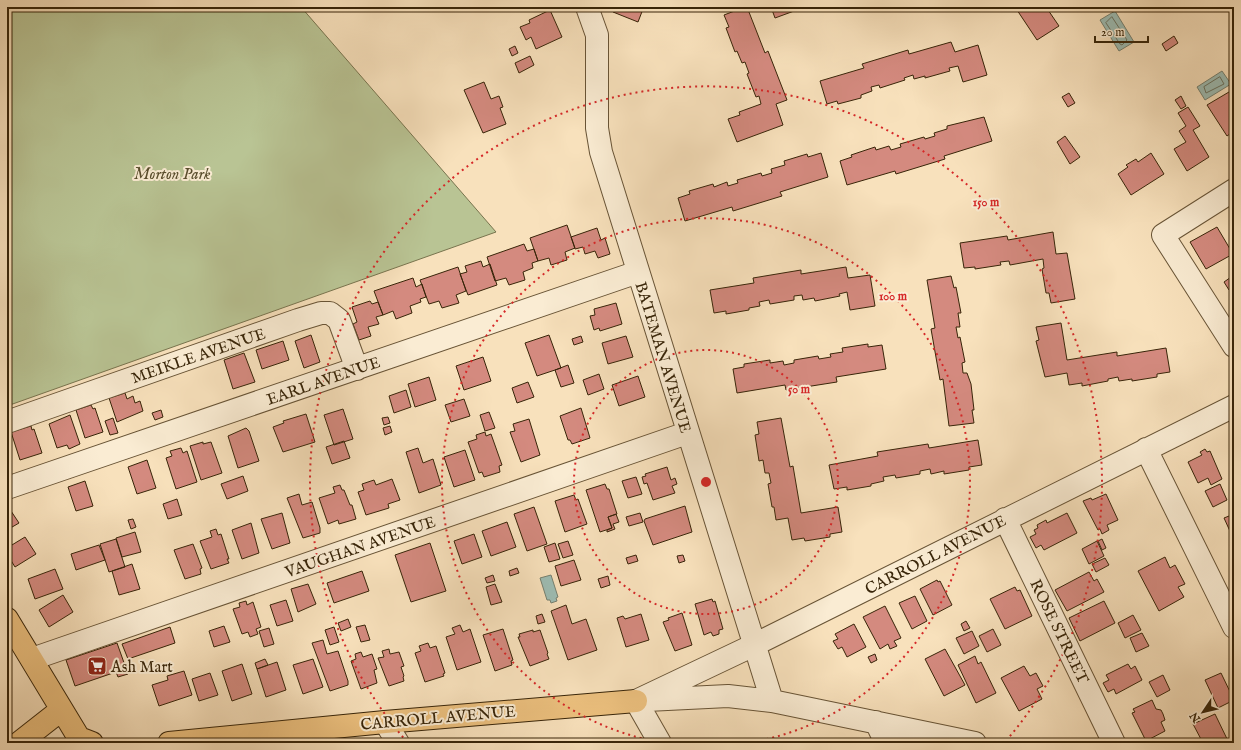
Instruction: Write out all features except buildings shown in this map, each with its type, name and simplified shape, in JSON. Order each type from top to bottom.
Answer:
[{"type":"main road","points":[[7,619],[79,738],[92,743]]},
{"type":"main road","name":"CARROLL AVENUE","points":[[181,743],[385,722],[636,701]]},
{"type":"main road","points":[[19,743],[61,710]]},
{"type":"street","name":"BATEMAN AVENUE","points":[[587,7],[597,35],[597,128],[600,146],[687,433],[772,701]]},
{"type":"street","points":[[1234,190],[1164,235],[1234,346]]},
{"type":"street","name":"EARL AVENUE","points":[[7,488],[638,272]]},
{"type":"street","name":"MEIKLE AVENUE","points":[[7,422],[298,320],[321,314],[330,313],[339,320],[357,369]]},
{"type":"street","name":"CARROLL AVENUE","points":[[636,701],[754,645],[1234,406]]},
{"type":"street","name":"VAUGHAN AVENUE","points":[[32,659],[687,433]]},
{"type":"street","points":[[1146,449],[1234,627]]},
{"type":"street","name":"ROSE STREET","points":[[1005,519],[1114,743]]},
{"type":"street","name":"CARROLL AVENUE","points":[[636,701],[728,696],[772,701],[975,743]]},
{"type":"street","points":[[636,701],[660,743]]},
{"type":"street","points":[[385,722],[398,743]]},
{"type":"street","points":[[876,722],[886,743]]},
{"type":"green space","name":"Morton Park","points":[[7,7],[301,7],[496,232],[7,406]]},
{"type":"water","points":[[1115,11],[1134,42],[1119,51],[1100,20]]},
{"type":"water","points":[[1222,71],[1231,84],[1205,100],[1197,87]]},
{"type":"water","points":[[551,575],[558,597],[556,598],[557,601],[551,603],[550,600],[547,600],[540,578]]},
{"type":"place","name":"Ash Mart","points":[[97,666]]}]
